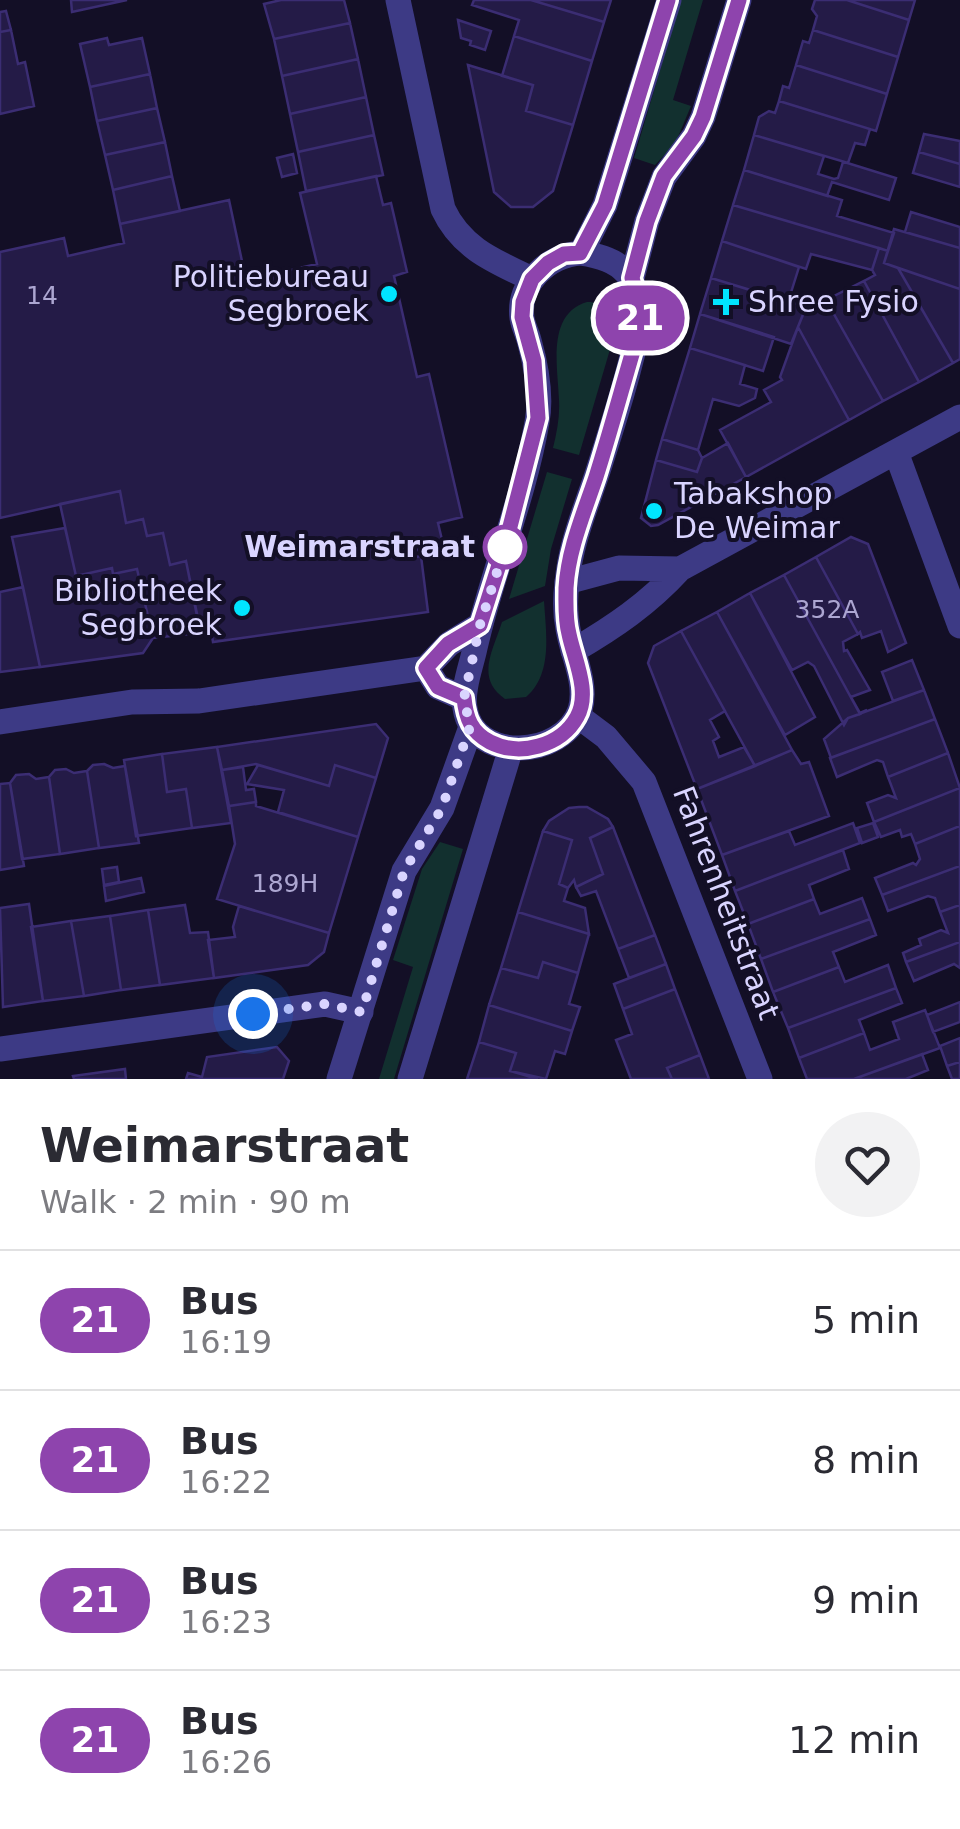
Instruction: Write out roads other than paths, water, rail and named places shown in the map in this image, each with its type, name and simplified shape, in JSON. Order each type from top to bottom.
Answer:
[{"type":"street","points":[[398,0],[443,209],[450,225],[461,240],[498,264],[532,279]]},
{"type":"street","points":[[580,253],[605,205],[668,0]]},
{"type":"street","points":[[632,278],[664,176],[703,117],[739,0]]},
{"type":"street","points":[[339,1079],[404,871],[442,808],[470,727],[464,698],[480,625],[538,418],[534,361],[522,317],[532,279],[564,254],[602,256],[620,265],[632,278],[640,321],[566,582],[566,612],[582,692],[578,716],[568,729],[543,746],[511,748],[489,742],[470,727]]},
{"type":"street","points":[[574,651],[624,621],[656,596],[680,570],[960,417]]},
{"type":"street","points":[[896,452],[960,626]]},
{"type":"street","points":[[566,582],[619,568],[680,570]]},
{"type":"street","points":[[0,722],[132,702],[199,702],[426,668],[448,644],[480,625]]},
{"type":"street","points":[[426,668],[438,687],[464,698]]},
{"type":"street","name":"Fahrenheitstraat","points":[[578,716],[606,738],[644,782],[760,1079]]},
{"type":"street","points":[[410,1079],[511,748]]},
{"type":"street","points":[[0,1049],[325,1004],[362,1012]]},
{"type":"place","name":"Politiebureau Segbroek","points":[[389,294]]},
{"type":"place","name":"Shree Fysio","points":[[726,302]]},
{"type":"place","name":"Tabakshop De Weimar","points":[[654,511]]},
{"type":"place","name":"Weimarstraat","points":[[505,547]]},
{"type":"place","name":"Bibliotheek Segbroek","points":[[242,608]]}]
